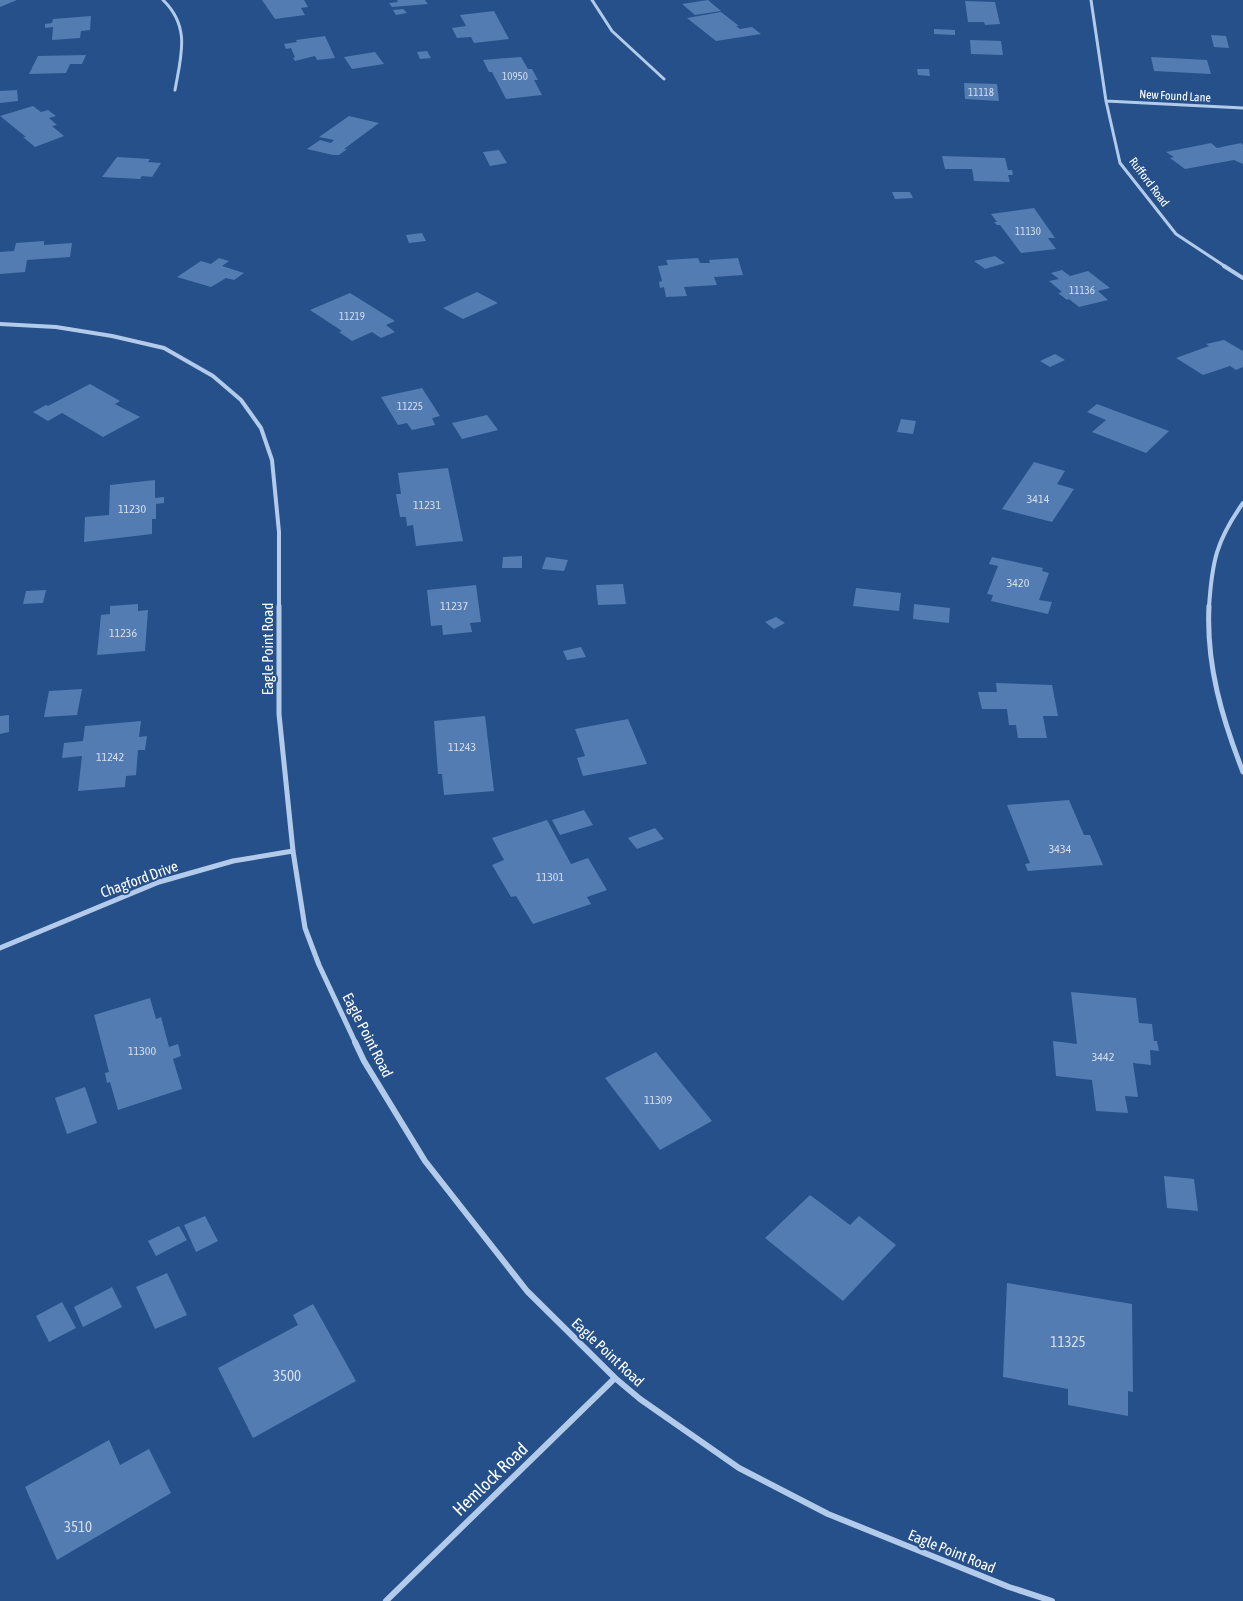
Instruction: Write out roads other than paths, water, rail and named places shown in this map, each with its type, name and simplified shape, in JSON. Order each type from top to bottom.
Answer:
[{"type":"street","points":[[163,0],[177,15],[183,33],[175,90]]},
{"type":"street","points":[[592,0],[612,32],[664,79]]},
{"type":"street","name":"Rufford Road","points":[[1091,0],[1106,101],[1120,163],[1176,234],[1243,278]]},
{"type":"street","name":"New Found Lane","points":[[1106,101],[1243,108]]},
{"type":"street","name":"Eagle Point Road","points":[[0,324],[56,327],[103,334],[164,348],[213,376],[241,400],[261,428],[272,460],[279,532],[279,714],[292,851],[305,928],[319,965],[364,1061],[425,1161],[527,1291],[615,1378],[640,1399],[739,1468],[828,1514],[1009,1587],[1052,1601]]},
{"type":"street","points":[[1243,503],[1229,522],[1217,548],[1208,599],[1210,655],[1221,708],[1243,772]]},
{"type":"street","name":"Chagford Drive","points":[[0,948],[159,882],[233,861],[292,851]]},
{"type":"street","name":"Hemlock Road","points":[[386,1601],[615,1378]]}]
